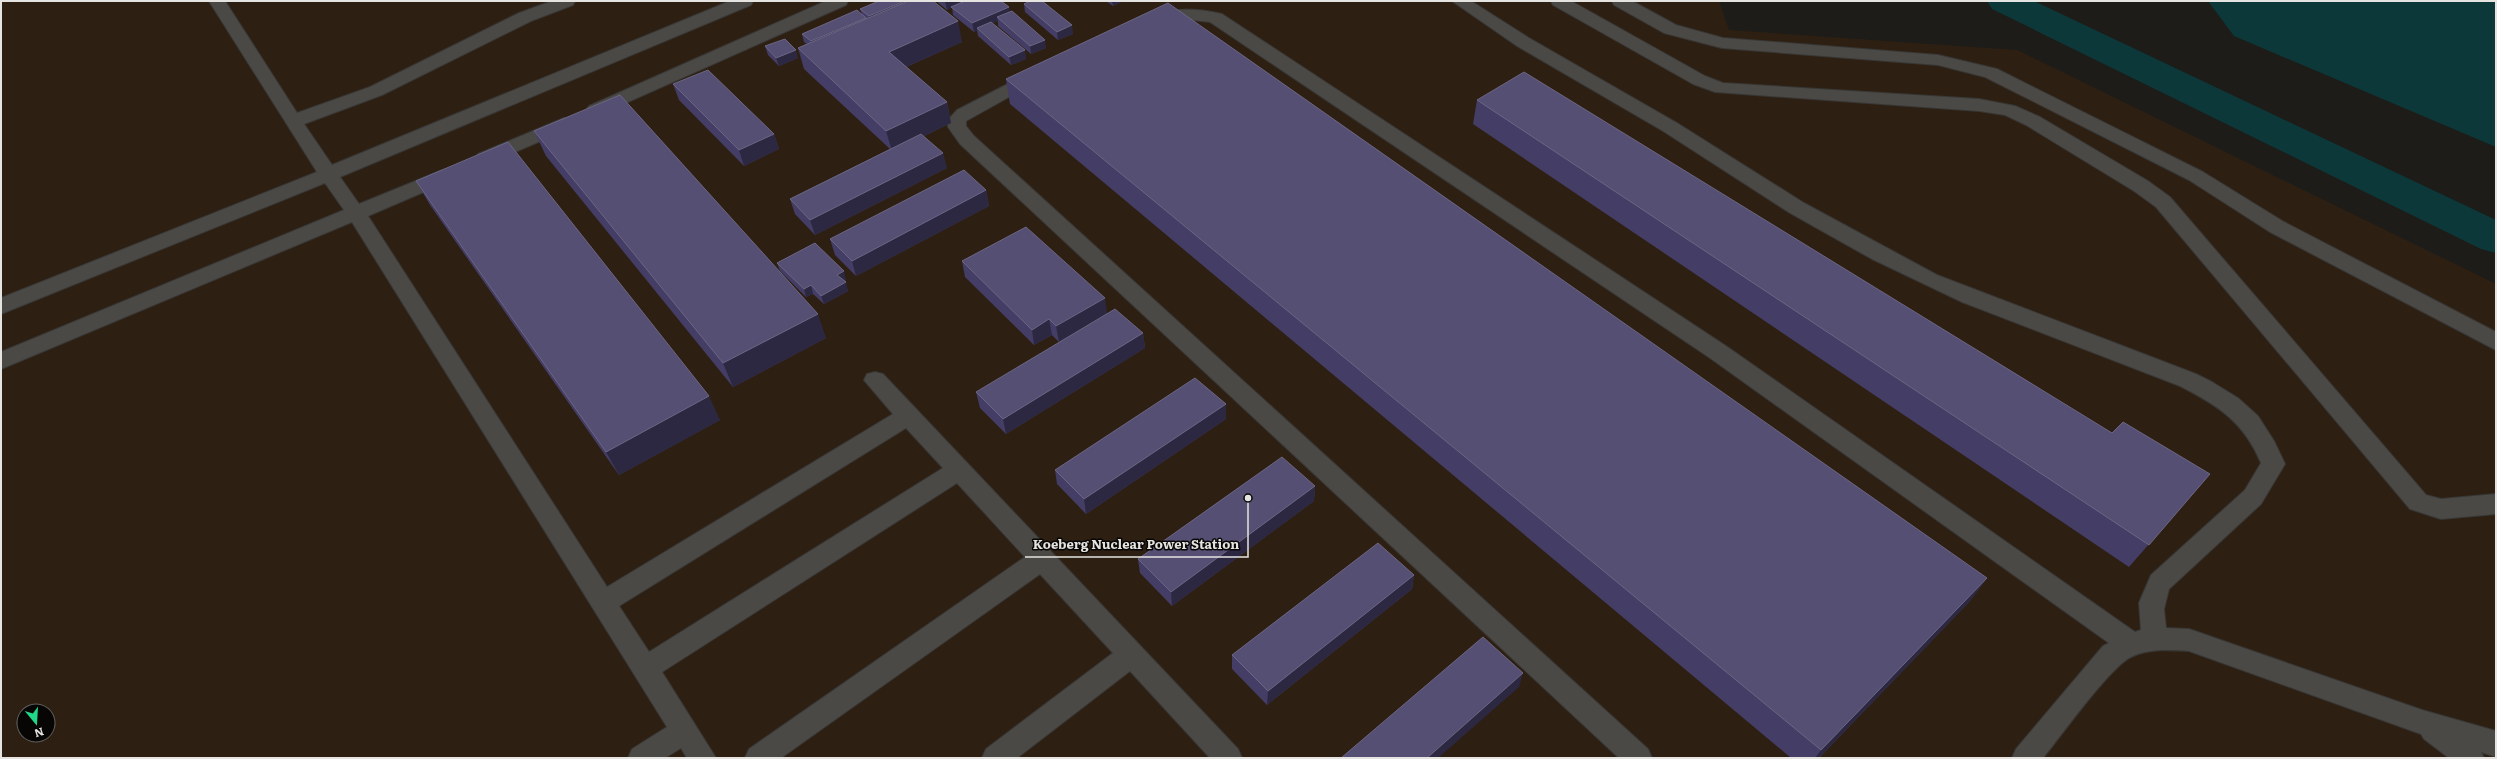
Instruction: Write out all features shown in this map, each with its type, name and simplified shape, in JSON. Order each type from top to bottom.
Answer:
[{"type":"lane","points":[[217,1],[294,121],[357,214],[644,669],[702,758]]},
{"type":"lane","points":[[294,121],[376,91],[525,17],[567,1]]},
{"type":"lane","points":[[1,306],[329,174],[745,1]]},
{"type":"lane","points":[[1,361],[357,214],[760,39],[840,1]]},
{"type":"lane","points":[[1460,1],[1523,42],[1670,127],[1797,208],[1879,254],[1930,280],[1969,297],[2188,380],[2219,396],[2242,412],[2258,430],[2273,464],[2253,497],[2160,582],[2151,600],[2150,616],[2156,638]]},
{"type":"lane","points":[[1559,1],[1699,80],[1721,88],[1979,105],[2009,110],[2033,121],[2141,186],[2167,206],[2418,502],[2441,509],[2496,504]]},
{"type":"lane","points":[[1620,1],[1670,29],[1722,43],[1938,60],[1991,73],[2196,176],[2277,227],[2496,342]]},
{"type":"lane","points":[[1135,25],[1162,16],[1181,12],[1200,13],[1216,18],[1718,352],[2130,644]]},
{"type":"lane","points":[[1052,67],[977,105],[957,120],[957,127],[973,146],[1638,758]]},
{"type":"lane","points":[[875,380],[1228,758]]},
{"type":"lane","points":[[603,603],[908,416]]},
{"type":"lane","points":[[644,669],[958,470]]},
{"type":"lane","points":[[759,758],[1042,559]]},
{"type":"lane","points":[[2026,758],[2112,654],[2130,644],[2156,638],[2189,640],[2422,722],[2496,744]]},
{"type":"lane","points":[[996,758],[1132,654]]},
{"type":"lane","points":[[2422,722],[2470,758]]},
{"type":"lane","points":[[642,758],[684,731]]},
{"type":"shaded area","points":[[1,1],[1719,1],[1729,30],[2017,50],[2496,284],[2496,758],[1,758]]},
{"type":"water","points":[[2208,1],[2496,1],[2496,147],[2234,36]]},
{"type":"building","points":[[879,1],[905,1],[869,16],[860,9]]},
{"type":"building","points":[[908,1],[933,1],[958,21],[889,52],[947,102],[886,131],[798,48]]},
{"type":"building","points":[[965,1],[1001,1],[1009,7],[972,23],[951,7]]},
{"type":"building","points":[[1030,1],[1042,1],[1072,25],[1057,32],[1024,4]]},
{"type":"building","points":[[1168,3],[1987,578],[1821,750],[1006,79]]},
{"type":"building","points":[[857,10],[866,18],[811,41],[802,34]]},
{"type":"building","points":[[1012,11],[1045,40],[1030,46],[997,17]]},
{"type":"building","points":[[991,22],[1025,50],[1009,57],[977,28]]},
{"type":"building","points":[[785,39],[796,50],[776,58],[765,46]]},
{"type":"building","points":[[708,70],[774,134],[739,150],[673,84]]},
{"type":"building","points":[[1524,72],[2112,433],[2123,422],[2210,474],[2149,545],[1477,100]]},
{"type":"building","points":[[620,95],[818,314],[723,363],[534,131]]},
{"type":"building","points":[[921,134],[943,153],[810,220],[790,199]]},
{"type":"building","points":[[508,142],[709,396],[606,452],[416,181]]},
{"type":"building","points":[[964,170],[986,190],[852,261],[830,239]]},
{"type":"building","points":[[1026,227],[1105,298],[1056,326],[1049,319],[1032,330],[962,261]]},
{"type":"building","points":[[815,243],[844,271],[837,275],[846,282],[821,296],[811,285],[804,289],[777,263]]},
{"type":"building","points":[[1115,309],[1143,333],[1003,419],[976,392]]},
{"type":"building","points":[[1195,378],[1226,404],[1084,499],[1055,470]]},
{"type":"building","points":[[1282,457],[1315,486],[1171,592],[1138,559]]},
{"type":"building","points":[[1378,543],[1414,575],[1268,691],[1232,655]]},
{"type":"building","points":[[1483,637],[1523,673],[1427,758],[1341,758]]},
{"type":"waterway","points":[[2005,1],[2496,238]]},
{"type":"place","name":"Koeberg Nuclear Power Station","points":[[1248,498]]}]
